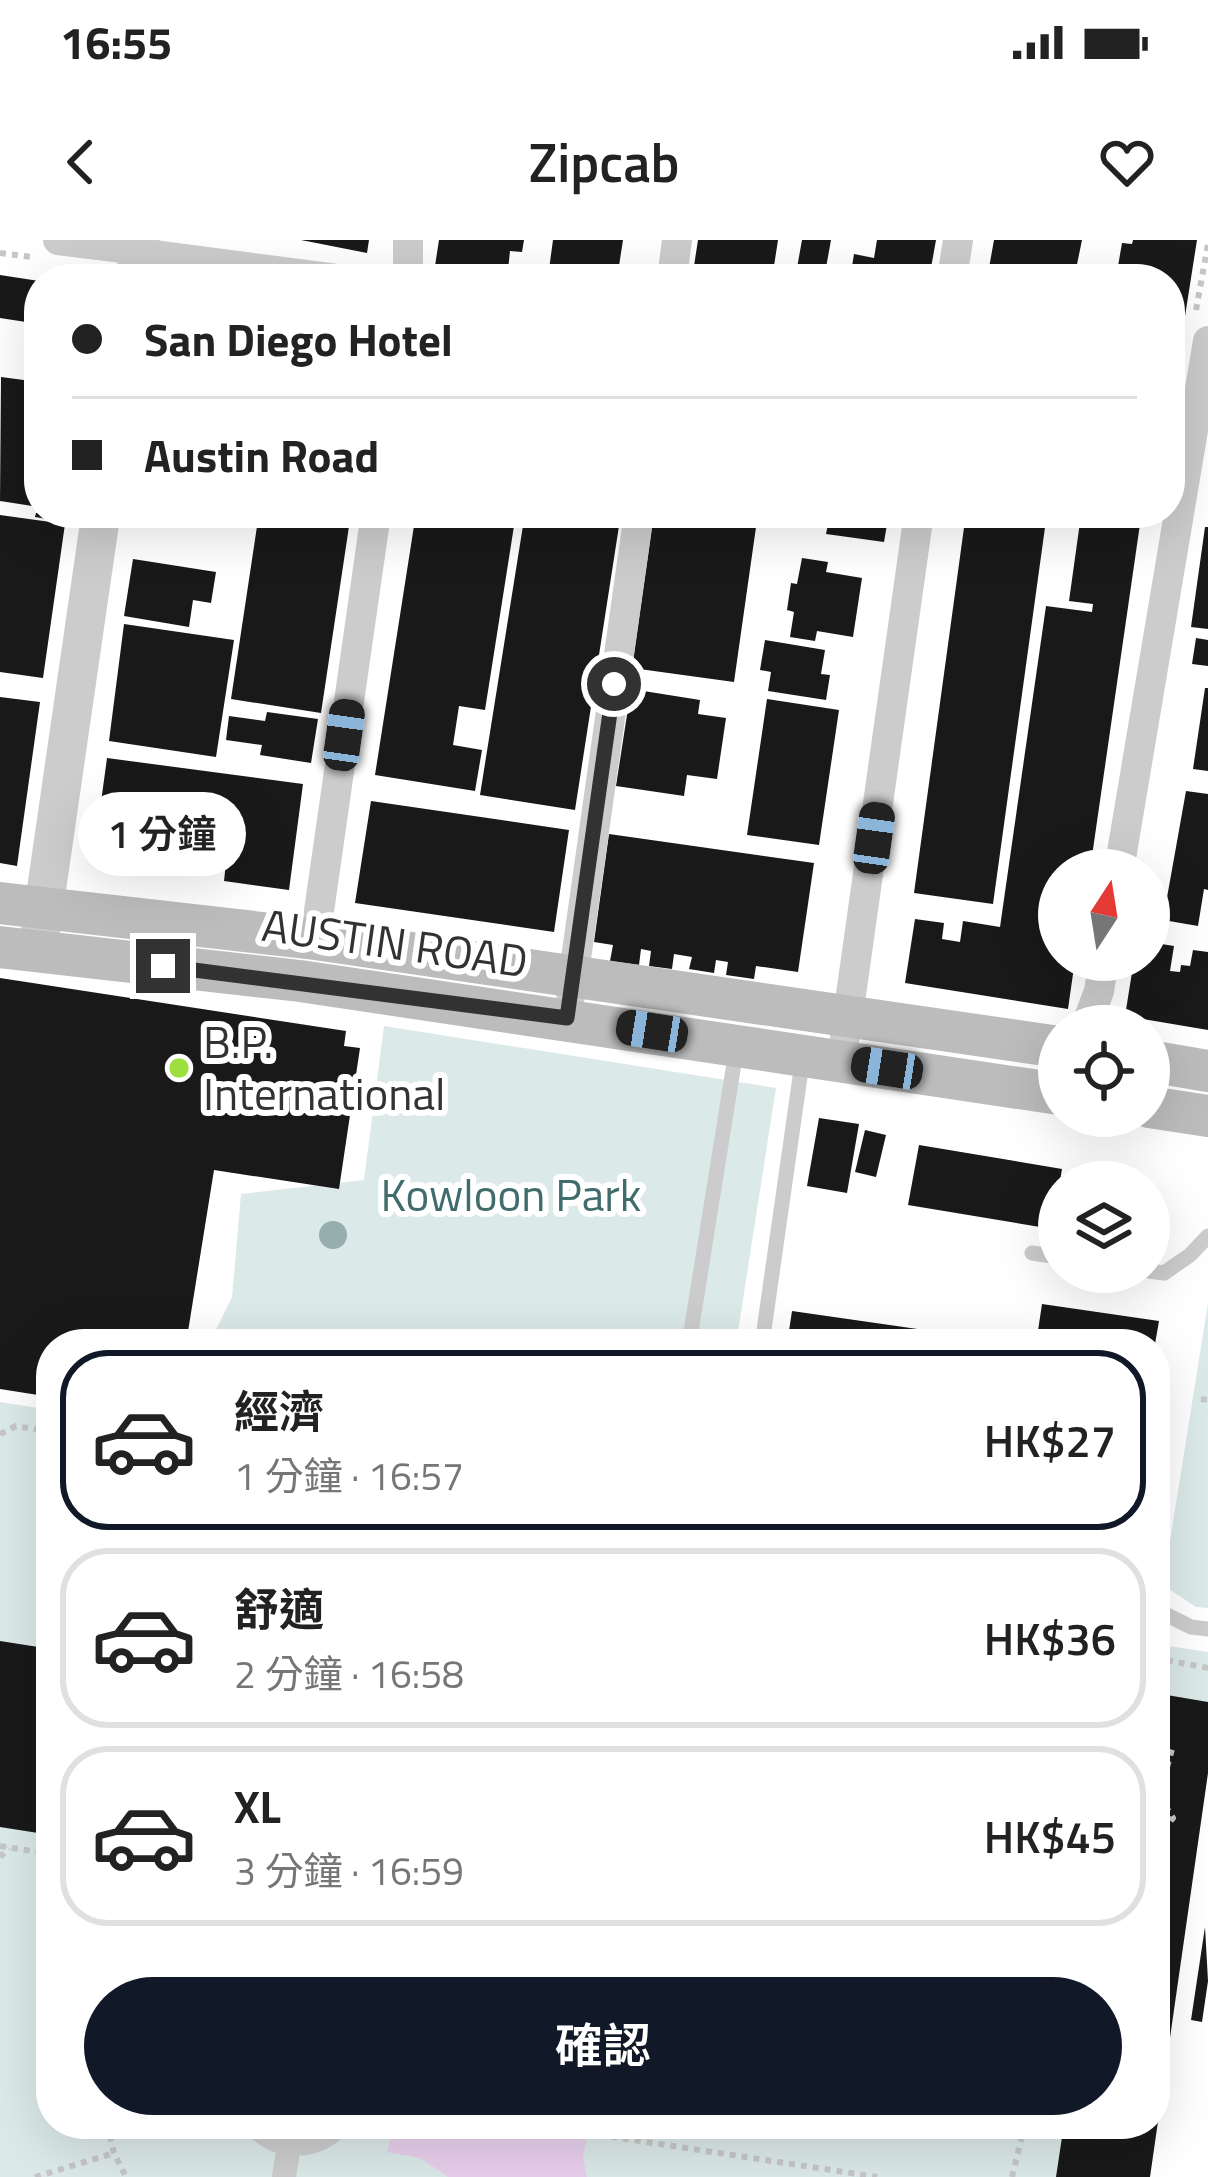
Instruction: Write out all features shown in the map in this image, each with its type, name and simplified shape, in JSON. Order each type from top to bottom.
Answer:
[{"type":"main road","name":"AUSTIN ROAD","points":[[0,903],[315,939],[1038,1044]]},
{"type":"main road","name":"AUSTIN ROAD","points":[[19,950],[300,981],[1038,1091]]},
{"type":"main road","points":[[1170,1065],[1208,1071]]},
{"type":"main road","points":[[1170,1110],[1208,1116]]},
{"type":"street","points":[[58,240],[138,256],[215,264]]},
{"type":"street","points":[[1185,445],[1208,341]]},
{"type":"street","points":[[19,950],[44,908],[99,528]]},
{"type":"street","points":[[315,939],[374,528]]},
{"type":"street","points":[[567,1018],[637,528]]},
{"type":"street","points":[[822,1058],[850,1018],[917,528]]},
{"type":"street","points":[[1122,849],[1172,528]]},
{"type":"street","points":[[272,2139],[289,2145],[320,2139]]},
{"type":"street","points":[[284,2177],[289,2145]]},
{"type":"lane","points":[[691,1329],[737,1045]]},
{"type":"lane","points":[[765,1329],[822,1058]]},
{"type":"lane","points":[[1170,1269],[1208,1235]]},
{"type":"lane","points":[[1032,1253],[1038,1254]]},
{"type":"lane","points":[[1170,1616],[1208,1629]]},
{"type":"path","points":[[0,1434],[16,1426],[36,1429]]},
{"type":"path","points":[[1170,1661],[1208,1668]]},
{"type":"path","points":[[0,1857],[5,1847],[36,1852]]},
{"type":"path","points":[[111,2139],[126,2177]]},
{"type":"path","points":[[621,2139],[877,2177]]},
{"type":"path","points":[[1012,2177],[1021,2139]]},
{"type":"path","points":[[35,2177],[114,2153]]},
{"type":"green space","name":"Kowloon Park","points":[[384,1026],[776,1088],[738,1329],[216,1329],[232,1297],[241,1194],[364,1180]]},
{"type":"green space","points":[[1208,1303],[1208,1608],[1196,1607],[1170,1590],[1170,1541]]},
{"type":"green space","points":[[0,1402],[36,1408],[36,2139],[1155,2139],[1150,2177],[0,2177]]},
{"type":"green space","points":[[1170,1646],[1208,1652],[1208,1773],[1170,2038]]},
{"type":"shaded area","points":[[390,2139],[586,2139],[583,2157],[587,2177],[448,2177],[420,2158],[387,2152]]},
{"type":"building","points":[[301,240],[369,240],[367,253]]},
{"type":"building","points":[[439,240],[524,240],[522,252],[510,251],[509,264],[435,264]]},
{"type":"building","points":[[553,240],[623,240],[619,264],[550,264]]},
{"type":"building","points":[[698,240],[778,240],[774,264],[694,264]]},
{"type":"building","points":[[802,240],[831,240],[827,264],[798,264]]},
{"type":"building","points":[[877,240],[936,240],[932,264],[852,264],[854,254],[874,258]]},
{"type":"building","points":[[994,240],[1082,240],[1077,264],[990,264]]},
{"type":"building","points":[[1133,240],[1197,240],[1185,316],[1185,264],[1118,264],[1122,243]]},
{"type":"building","points":[[0,275],[24,279],[24,322],[0,318]]},
{"type":"building","points":[[1,377],[24,380],[24,505],[0,501]]},
{"type":"building","points":[[0,515],[24,518],[24,528],[64,528],[43,678],[0,672]]},
{"type":"building","points":[[1208,527],[1208,629],[1191,627]]},
{"type":"building","points":[[257,528],[349,528],[321,713],[231,699]]},
{"type":"building","points":[[414,528],[514,528],[485,710],[459,706],[453,745],[482,750],[475,791],[375,775]]},
{"type":"building","points":[[523,528],[619,528],[575,810],[480,795]]},
{"type":"building","points":[[652,528],[756,528],[734,682],[632,668]]},
{"type":"building","points":[[827,528],[886,528],[884,542],[826,534]]},
{"type":"building","points":[[964,528],[1045,528],[993,904],[914,893]]},
{"type":"building","points":[[1079,528],[1139,528],[1093,849],[1038,849],[1038,981],[1072,981],[1069,1005],[905,983],[915,919],[944,923],[942,939],[960,942],[963,921],[1000,927],[1046,606],[1092,612],[1093,604],[1069,601]]},
{"type":"building","points":[[802,558],[828,562],[826,572],[862,578],[853,637],[817,631],[815,641],[790,637],[791,583],[797,584]]},
{"type":"building","points":[[133,559],[216,572],[211,603],[193,600],[189,627],[124,616]]},
{"type":"building","points":[[124,624],[234,640],[216,757],[109,741]]},
{"type":"building","points":[[1196,638],[1208,640],[1208,666],[1192,664]]},
{"type":"building","points":[[765,640],[825,650],[821,674],[830,675],[826,700],[768,691],[771,672],[760,670]]},
{"type":"building","points":[[1208,688],[1208,771],[1193,769]]},
{"type":"building","points":[[631,689],[700,700],[698,714],[726,718],[717,779],[687,775],[684,796],[616,786]]},
{"type":"building","points":[[0,697],[40,702],[17,866],[0,863]]},
{"type":"building","points":[[767,699],[839,710],[819,845],[747,835]]},
{"type":"building","points":[[267,712],[318,719],[311,763],[260,755],[262,745],[226,740],[229,716],[265,721]]},
{"type":"building","points":[[107,758],[303,784],[289,890],[224,881],[228,844],[205,841],[201,867],[94,854]]},
{"type":"building","points":[[1186,791],[1208,794],[1208,890],[1204,889],[1198,926],[1170,921],[1170,881]]},
{"type":"building","points":[[371,801],[569,830],[554,932],[355,903]]},
{"type":"building","points":[[609,834],[814,863],[798,972],[756,966],[754,979],[726,975],[728,962],[716,960],[714,973],[689,969],[692,957],[674,954],[672,969],[649,966],[651,951],[641,949],[639,965],[610,961],[613,945],[594,942]]},
{"type":"building","points":[[1193,950],[1208,952],[1208,1030],[1170,1024],[1170,1005],[1127,1005],[1131,981],[1170,981],[1170,971],[1190,966]]},
{"type":"building","points":[[0,978],[346,1031],[344,1046],[360,1048],[339,1189],[214,1170],[188,1329],[36,1329],[36,1395],[0,1389]]},
{"type":"building","points":[[819,1118],[859,1124],[847,1193],[807,1186]]},
{"type":"building","points":[[865,1130],[886,1135],[876,1177],[855,1172]]},
{"type":"building","points":[[919,1145],[1038,1165],[1038,1227],[908,1205]]},
{"type":"building","points":[[1042,1304],[1159,1321],[1158,1329],[1038,1329]]},
{"type":"building","points":[[792,1311],[917,1329],[789,1329]]},
{"type":"building","points":[[0,1641],[36,1647],[36,1833],[0,1827]]},
{"type":"building","points":[[1170,1696],[1208,1702],[1208,1773],[1170,2038]]},
{"type":"building","points":[[1205,1927],[1208,1981],[1202,2022],[1191,2020]]},
{"type":"building","points":[[1062,2139],[1155,2139],[1150,2177],[1056,2177]]},
{"type":"place","name":"B.P. International","points":[[179,1068]]},
{"type":"route","points":[[163,966],[567,1018],[614,684]]}]
